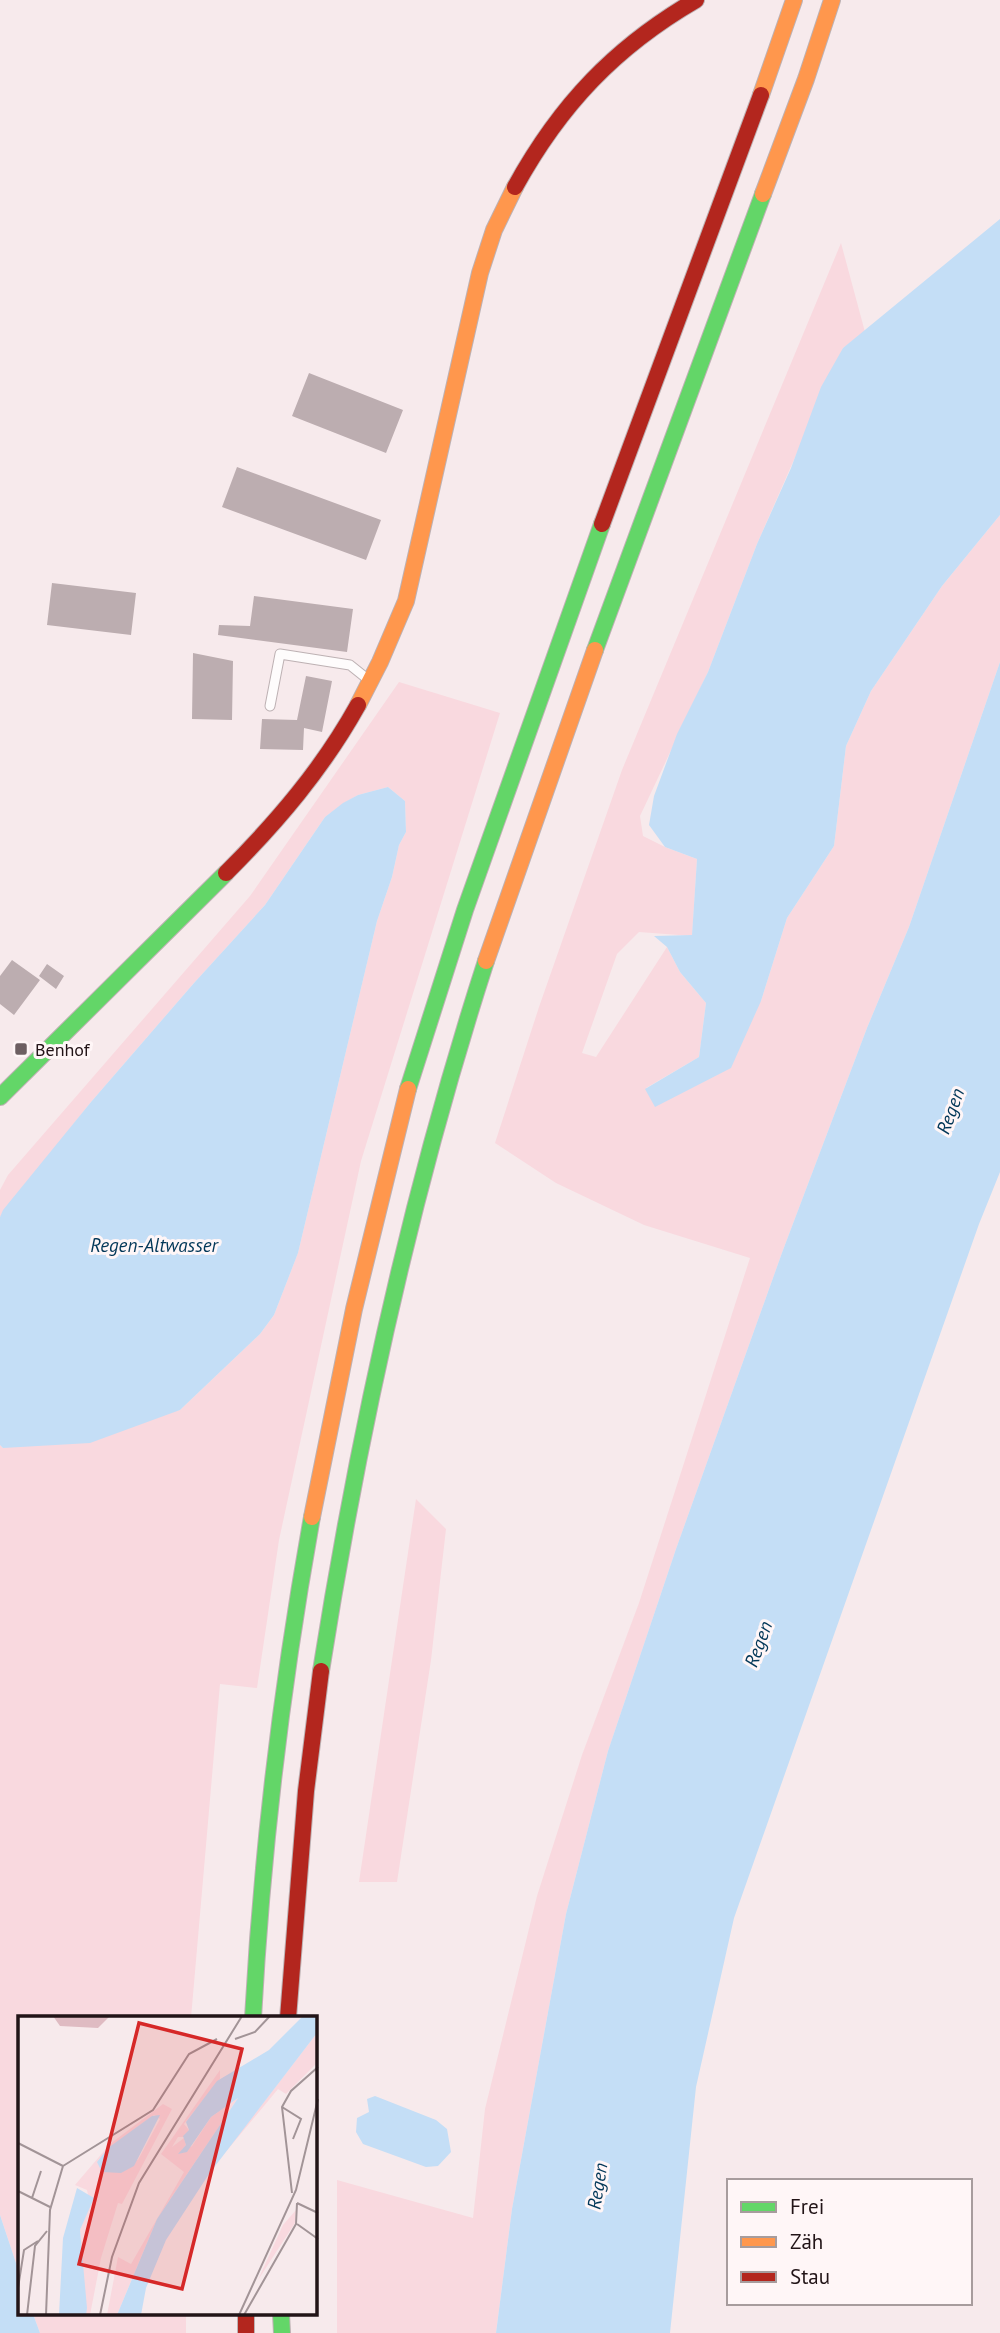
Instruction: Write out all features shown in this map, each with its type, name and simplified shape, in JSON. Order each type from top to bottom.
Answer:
[{"type":"main road","points":[[0,1097],[291,806],[327,758],[390,645],[406,601],[472,306],[493,232],[523,171],[561,114],[602,70],[638,37],[696,0]]},
{"type":"main road","points":[[253,2016],[256,1947],[272,1778],[299,1592],[323,1449],[372,1231],[407,1096],[453,945],[527,728],[794,0]]},
{"type":"main road","points":[[288,2016],[309,1777],[332,1601],[357,1458],[401,1258],[482,973],[539,803],[806,79],[832,0]]},
{"type":"lane","points":[[270,706],[280,654],[350,665],[371,682]]},
{"type":"shaded area","points":[[841,243],[865,332],[843,348],[757,544],[708,672],[640,816],[643,836],[697,859],[692,936],[639,932],[617,954],[582,1053],[596,1057],[667,947],[680,972],[706,1003],[699,1057],[646,1088],[655,1106],[761,1001],[787,918],[834,846],[846,746],[871,691],[942,586],[1000,515],[1000,662],[909,927],[867,1028],[783,1250],[676,1549],[608,1751],[566,1914],[512,2209],[496,2333],[337,2333],[337,2180],[473,2218],[485,2109],[537,1896],[582,1755],[639,1603],[750,1258],[644,1225],[556,1183],[495,1143],[539,1007],[622,770]]},
{"type":"shaded area","points":[[399,682],[500,713],[361,1161],[279,1540],[257,1688],[220,1684],[191,2016],[18,2016],[18,2269],[0,2215],[0,1445],[3,1448],[180,1410],[260,1334],[274,1315],[298,1253],[377,921],[392,877],[399,845],[406,832],[405,801],[388,787],[358,795],[325,817],[265,905],[91,1102],[0,1217],[0,1190],[8,1175],[250,896]]},
{"type":"shaded area","points":[[416,1499],[446,1529],[431,1660],[397,1882],[359,1882]]},
{"type":"shaded area","points":[[34,2316],[186,2316],[186,2333],[40,2333]]},
{"type":"water","points":[[1000,219],[1000,515],[942,586],[871,691],[846,746],[834,846],[787,918],[761,1001],[731,1068],[655,1107],[645,1089],[699,1057],[706,1003],[680,972],[667,947],[654,936],[692,935],[697,859],[665,847],[649,825],[654,796],[677,734],[708,672],[821,387],[843,348]]},
{"type":"water","name":"Regen","points":[[1000,662],[1000,1172],[979,1224],[734,1918],[696,2087],[670,2333],[496,2333],[512,2209],[566,1914],[608,1751],[676,1549],[783,1250],[867,1028],[909,927]]},
{"type":"water","name":"Regen-Altwasser","points":[[388,787],[405,801],[406,832],[399,845],[392,877],[377,921],[298,1253],[274,1315],[260,1334],[180,1410],[90,1443],[3,1448],[0,1445],[0,1217],[3,1210],[91,1102],[265,905],[325,817],[358,795]]},
{"type":"water","points":[[375,2096],[436,2120],[447,2129],[451,2152],[438,2166],[426,2167],[363,2144],[356,2132],[357,2118],[369,2112],[367,2099]]},
{"type":"water","points":[[0,2215],[18,2269],[18,2316],[34,2316],[40,2333],[0,2333]]},
{"type":"building","points":[[309,373],[403,410],[386,453],[292,416]]},
{"type":"building","points":[[237,467],[381,520],[366,560],[222,507]]},
{"type":"building","points":[[52,583],[136,593],[131,635],[47,625]]},
{"type":"building","points":[[254,596],[353,609],[347,652],[218,635],[219,625],[250,626]]},
{"type":"building","points":[[193,653],[233,661],[232,720],[192,719]]},
{"type":"building","points":[[306,676],[332,681],[322,732],[304,728],[303,750],[260,749],[262,719],[297,720]]},
{"type":"building","points":[[12,960],[40,980],[14,1015],[0,1004],[0,976]]},
{"type":"building","points":[[47,964],[64,976],[56,989],[39,976]]},
{"type":"traffic: fast","points":[[595,650],[763,194]]},
{"type":"traffic: fast","points":[[408,1089],[465,910],[602,524]]},
{"type":"traffic: fast","points":[[0,1097],[226,873]]},
{"type":"traffic: fast","points":[[321,1671],[352,1491],[390,1313],[434,1136],[486,961]]},
{"type":"traffic: fast","points":[[253,2016],[275,1767],[291,1642],[312,1517]]},
{"type":"traffic: fast","points":[[281,2316],[282,2333]]},
{"type":"traffic: slow","points":[[761,95],[794,0]]},
{"type":"traffic: slow","points":[[763,194],[832,0]]},
{"type":"traffic: slow","points":[[358,705],[406,601],[480,273],[494,230],[515,187]]},
{"type":"traffic: slow","points":[[486,961],[595,650]]},
{"type":"traffic: slow","points":[[312,1517],[354,1309],[408,1089]]},
{"type":"traffic: jam","points":[[515,187],[551,130],[592,80],[640,38],[696,0]]},
{"type":"traffic: jam","points":[[602,524],[761,95]]},
{"type":"traffic: jam","points":[[226,873],[264,834],[298,793],[330,751],[358,705]]},
{"type":"traffic: jam","points":[[288,2016],[306,1791],[321,1671]]},
{"type":"traffic: jam","points":[[246,2316],[246,2333]]},
{"type":"place","name":"Benhof","points":[[21,1049]]}]
